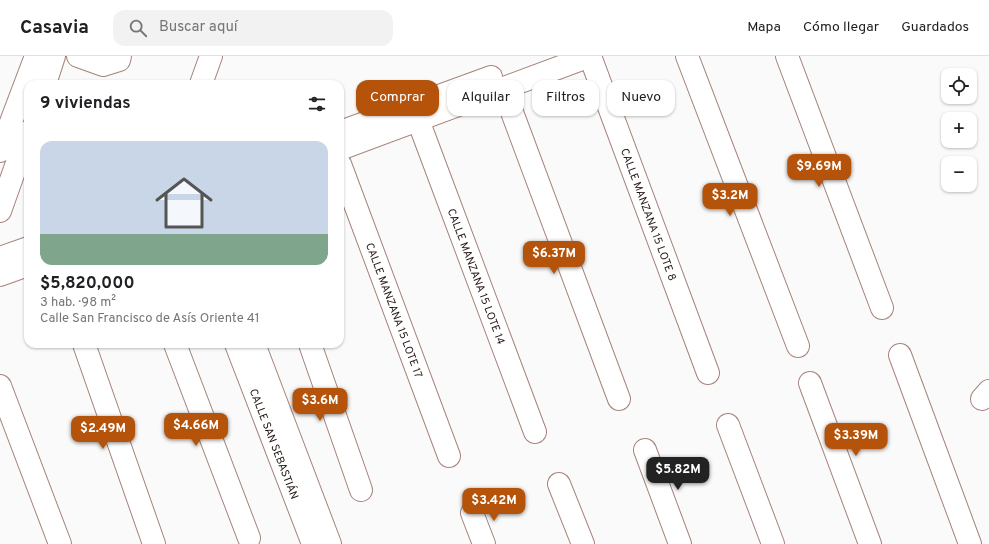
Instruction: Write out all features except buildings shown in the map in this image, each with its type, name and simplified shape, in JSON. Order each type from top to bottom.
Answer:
[{"type":"street","points":[[30,80],[36,56]]},
{"type":"street","points":[[46,80],[54,56]]},
{"type":"street","points":[[78,56],[103,66],[119,60],[120,56]]},
{"type":"street","points":[[202,80],[211,56]]},
{"type":"street","points":[[344,131],[546,56]]},
{"type":"street","points":[[524,80],[590,56]]},
{"type":"street","name":"CALLE MANZANA 15 LOTE 8","points":[[590,56],[708,372]]},
{"type":"street","points":[[687,56],[798,346]]},
{"type":"street","points":[[787,56],[882,308]]},
{"type":"street","points":[[0,151],[24,102]]},
{"type":"street","points":[[344,148],[447,109]]},
{"type":"street","points":[[513,116],[619,399]]},
{"type":"street","name":"CALLE MANZANA 15 LOTE 14","points":[[418,120],[535,432]]},
{"type":"street","points":[[0,211],[24,143]]},
{"type":"street","name":"CALLE MANZANA 15 LOTE 17","points":[[344,175],[449,456]]},
{"type":"street","points":[[0,258],[24,249]]},
{"type":"street","points":[[0,275],[24,266]]},
{"type":"street","points":[[85,348],[154,544]]},
{"type":"street","points":[[177,348],[249,538]]},
{"type":"street","name":"CALLE SAN SEBASTIÁN","points":[[238,348],[312,544]]},
{"type":"street","name":"CALLE SAN SEBASTIÁN","points":[[256,348],[330,544]]},
{"type":"street","points":[[311,348],[362,490]]},
{"type":"street","points":[[900,355],[970,544]]},
{"type":"street","points":[[810,383],[870,544]]},
{"type":"street","points":[[0,386],[60,544]]},
{"type":"street","points":[[728,425],[773,544]]},
{"type":"street","points":[[645,450],[680,544]]},
{"type":"street","points":[[559,484],[583,544]]},
{"type":"street","points":[[472,513],[484,544]]}]
